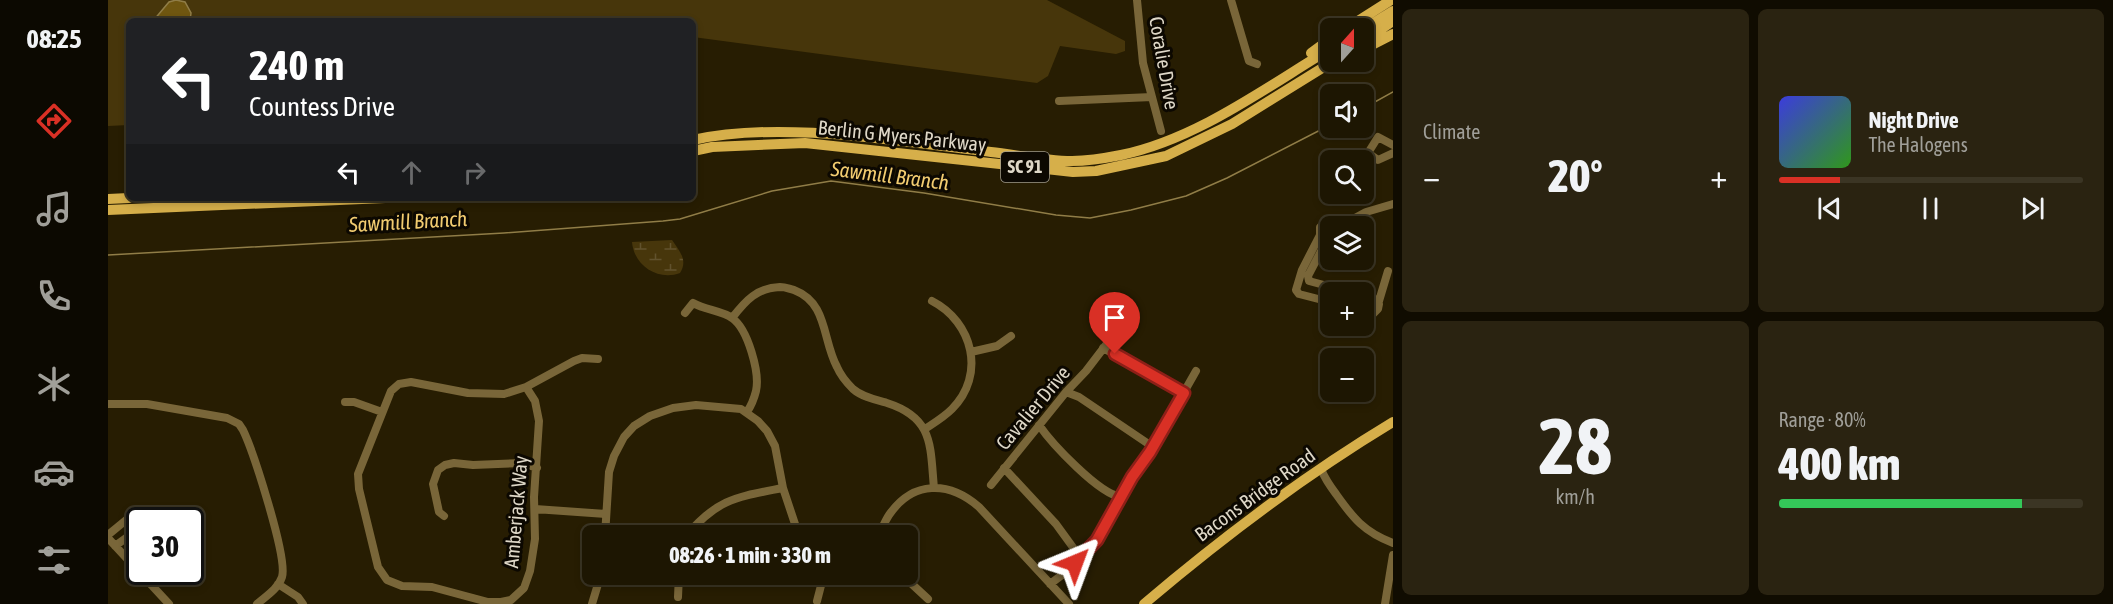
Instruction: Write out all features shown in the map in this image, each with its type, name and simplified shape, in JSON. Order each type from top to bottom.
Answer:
[{"type":"main road","points":[[1362,18],[1390,0]]},
{"type":"main road","points":[[1374,23],[1393,11]]},
{"type":"main road","points":[[1374,34],[1393,21]]},
{"type":"main road","points":[[1374,44],[1393,34]]},
{"type":"main road","points":[[1255,94],[1320,46]]},
{"type":"main road","name":"Berlin G Myers Parkway","points":[[696,150],[712,147],[805,143],[1073,167],[1162,145],[1220,116],[1320,55]]},
{"type":"main road","name":"Berlin G Myers Parkway","points":[[696,139],[710,136],[784,132],[858,137],[1096,171],[1166,156],[1232,124],[1320,70]]},
{"type":"main road","points":[[1303,81],[1321,72]]},
{"type":"main road","points":[[108,199],[126,198]]},
{"type":"main road","points":[[108,210],[308,201]]},
{"type":"main road","name":"Bacons Bridge Road","points":[[1144,604],[1207,551],[1273,501],[1393,422]]},
{"type":"street","name":"Coralie Drive","points":[[1137,0],[1143,63],[1161,131]]},
{"type":"street","points":[[1231,0],[1249,61],[1257,64]]},
{"type":"street","points":[[1059,101],[1152,98]]},
{"type":"street","points":[[1393,145],[1378,137],[1368,153],[1378,160],[1393,153]]},
{"type":"street","points":[[1359,216],[1393,204]]},
{"type":"street","points":[[1320,244],[1302,270],[1296,290],[1299,294],[1320,299]]},
{"type":"street","points":[[1320,250],[1308,279],[1320,286]]},
{"type":"street","points":[[1374,313],[1388,272]]},
{"type":"street","points":[[732,318],[755,293],[769,288],[784,287],[802,293],[815,305],[822,318],[837,367],[854,389],[865,396],[901,408],[913,416],[925,429],[930,444],[934,488]]},
{"type":"street","points":[[1374,299],[1379,301]]},
{"type":"street","points":[[925,429],[952,410],[961,398],[969,374],[971,352],[969,341],[955,318],[945,308],[932,301]]},
{"type":"street","points":[[685,313],[693,303],[732,318],[742,328],[748,340],[757,374],[756,390],[747,412]]},
{"type":"street","name":"Cavalier Drive","points":[[991,485],[1122,324]]},
{"type":"street","points":[[971,352],[997,346],[1011,336]]},
{"type":"street","points":[[1103,348],[1184,393]]},
{"type":"street","points":[[381,587],[387,580],[378,567],[359,484],[361,465],[391,392],[399,384],[417,383],[486,395],[504,394],[526,387],[582,358],[598,359]]},
{"type":"street","points":[[1050,584],[1066,572],[1097,540],[1196,371]]},
{"type":"street","name":"Amberjack Way","points":[[387,580],[402,586],[432,586],[488,602],[511,600],[524,588],[530,571],[535,539],[538,411],[526,387]]},
{"type":"street","points":[[1066,392],[1079,397],[1153,447]]},
{"type":"street","points":[[345,402],[354,402],[382,412]]},
{"type":"street","points":[[108,404],[129,403],[193,411],[227,418],[239,424],[246,435],[281,553],[283,573],[278,584],[257,604]]},
{"type":"street","points":[[606,525],[608,478],[614,456],[624,437],[642,421],[669,409],[684,406],[732,407],[747,412],[758,421],[775,446],[783,488],[795,525]]},
{"type":"street","points":[[1039,425],[1047,436],[1096,484],[1112,495],[1121,497]]},
{"type":"street","points":[[444,516],[439,512],[433,484],[438,470],[445,465],[522,463],[537,468]]},
{"type":"street","points":[[1004,468],[1056,524],[1080,558]]},
{"type":"street","points":[[1321,470],[1350,515],[1375,536],[1393,543]]},
{"type":"street","points":[[695,525],[714,507],[748,495],[783,488]]},
{"type":"street","points":[[884,525],[889,515],[901,502],[916,492],[934,488],[951,489],[966,496],[979,507],[1069,604]]},
{"type":"street","points":[[535,509],[606,514]]},
{"type":"street","points":[[115,546],[136,530],[139,525],[137,518],[131,516],[108,537],[115,546],[169,604]]},
{"type":"street","points":[[1385,604],[1393,555]]},
{"type":"street","points":[[278,584],[298,597],[303,604]]},
{"type":"street","points":[[592,604],[598,585]]},
{"type":"street","points":[[678,597],[679,585]]},
{"type":"street","points":[[817,601],[821,585]]},
{"type":"street","points":[[913,585],[928,599]]},
{"type":"green space","points":[[108,0],[1047,0],[1125,41],[1125,51],[1116,54],[1060,46],[1048,76],[1037,83],[696,37],[696,18],[126,18],[126,125],[108,126]]},
{"type":"green space","points":[[672,240],[682,256],[683,264],[680,273],[672,275],[648,270],[637,258],[632,242]]},
{"type":"shaded area","points":[[176,0],[185,2],[191,13],[190,18],[156,18],[169,2]]},
{"type":"waterway","name":"Sawmill Branch","points":[[1374,102],[1393,92]]},
{"type":"waterway","name":"Sawmill Branch","points":[[108,255],[504,233],[663,221],[680,219],[772,191],[831,181],[924,193],[1056,215],[1090,218],[1186,196],[1227,178],[1320,130]]},
{"type":"route","points":[[1075,563],[1097,540],[1132,477],[1150,452],[1184,393],[1115,354]]}]
